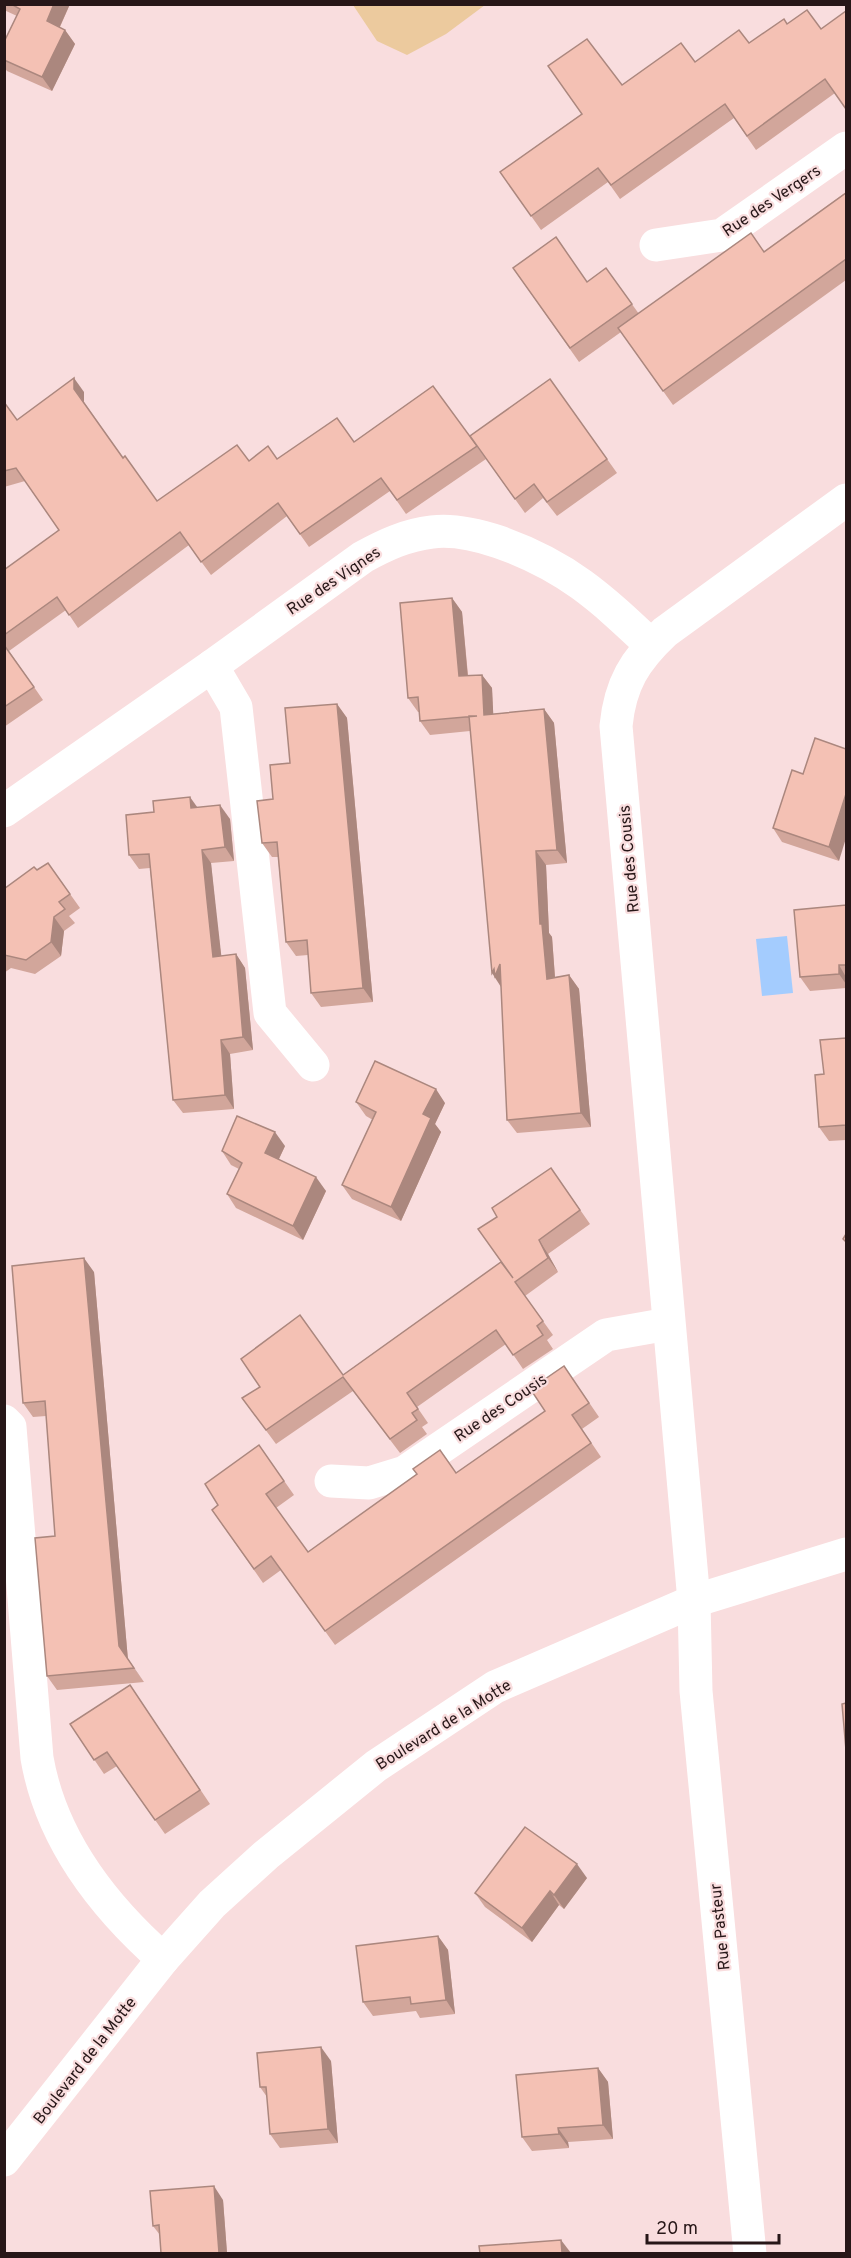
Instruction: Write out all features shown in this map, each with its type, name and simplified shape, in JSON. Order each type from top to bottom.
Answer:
[{"type":"street","name":"Rue des Vergers","points":[[656,245],[722,235],[846,148]]},
{"type":"street","name":"Rue des Cousis","points":[[694,1601],[616,726],[618,702],[637,662],[665,632],[846,500]]},
{"type":"street","name":"Rue des Vignes","points":[[4,811],[212,666],[363,556],[411,535],[456,531],[482,536],[536,556],[562,570],[598,595],[651,645]]},
{"type":"street","points":[[212,666],[236,707],[270,1013],[313,1065]]},
{"type":"street","name":"Rue des Cousis","points":[[331,1481],[369,1483],[405,1472],[606,1335],[668,1324]]},
{"type":"street","points":[[4,1421],[10,1427],[36,1747],[42,1785],[63,1838],[80,1865],[119,1916],[163,1959]]},
{"type":"street","name":"Boulevard de la Motte","points":[[4,2160],[163,1959],[212,1904],[266,1855],[376,1766],[495,1687],[694,1601],[846,1554]]},
{"type":"street","name":"Rue Pasteur","points":[[694,1601],[696,1691],[750,2253]]},
{"type":"shaded area","points":[[353,5],[485,5],[446,34],[407,55],[377,41]]},
{"type":"water","points":[[787,936],[793,993],[762,996],[756,939]]},
{"type":"building","points":[[11,4],[54,4],[47,21],[65,30],[42,77],[4,60],[4,42],[20,9]]},
{"type":"building","points":[[807,10],[821,29],[846,11],[846,109],[825,79],[747,136],[725,104],[611,185],[598,168],[531,216],[500,172],[582,114],[548,66],[587,39],[622,85],[681,43],[695,62],[739,30],[749,43],[784,19],[787,24]]},
{"type":"building","points":[[846,193],[846,259],[663,391],[618,328],[751,233],[764,252]]},
{"type":"building","points":[[556,237],[587,282],[606,268],[632,304],[570,348],[513,268]]},
{"type":"building","points":[[74,378],[74,389],[157,501],[237,445],[249,461],[268,446],[277,459],[337,418],[354,442],[433,386],[477,446],[397,500],[381,478],[300,534],[278,503],[201,562],[180,532],[69,615],[57,597],[4,635],[4,570],[59,530],[16,468],[4,471],[4,402],[17,420]]},
{"type":"building","points":[[550,379],[607,459],[547,502],[534,484],[515,499],[470,436]]},
{"type":"building","points":[[452,598],[459,676],[482,675],[484,715],[544,709],[557,850],[536,851],[540,924],[542,924],[547,979],[569,975],[581,1113],[507,1120],[500,964],[495,976],[494,969],[492,973],[469,717],[420,721],[418,697],[408,698],[400,603]]},
{"type":"building","points":[[4,645],[34,687],[4,707]]},
{"type":"building","points":[[337,704],[363,988],[311,993],[307,940],[286,942],[277,842],[262,843],[257,801],[273,799],[270,765],[290,763],[285,708]]},
{"type":"building","points":[[815,738],[846,749],[846,794],[829,847],[773,828],[792,770],[803,774]]},
{"type":"building","points":[[190,797],[191,808],[220,805],[225,847],[202,850],[213,957],[236,954],[243,1037],[221,1040],[225,1095],[173,1100],[149,854],[129,855],[126,815],[154,812],[153,801]]},
{"type":"building","points":[[48,863],[70,894],[59,902],[65,909],[54,917],[51,942],[26,960],[4,955],[4,889],[34,867],[37,870]]},
{"type":"building","points":[[846,905],[846,965],[839,965],[839,974],[800,977],[794,910]]},
{"type":"building","points":[[846,1038],[846,1125],[819,1127],[815,1075],[824,1074],[820,1040]]},
{"type":"building","points":[[375,1061],[436,1089],[423,1114],[431,1118],[391,1207],[342,1185],[376,1112],[356,1102]]},
{"type":"building","points":[[237,1116],[275,1132],[265,1153],[316,1177],[293,1226],[227,1194],[242,1163],[222,1151]]},
{"type":"building","points":[[551,1168],[580,1210],[539,1240],[548,1258],[515,1282],[543,1321],[537,1326],[543,1335],[513,1355],[496,1330],[407,1393],[418,1409],[412,1413],[417,1420],[390,1439],[343,1377],[266,1430],[242,1398],[260,1387],[241,1359],[300,1315],[343,1375],[501,1262],[513,1278],[478,1229],[497,1217],[492,1208]]},
{"type":"building","points":[[84,1258],[119,1646],[134,1668],[47,1676],[35,1538],[55,1536],[45,1401],[23,1403],[12,1266]]},
{"type":"building","points":[[564,1366],[589,1403],[572,1415],[591,1443],[325,1631],[271,1556],[254,1569],[212,1510],[218,1505],[205,1484],[259,1445],[284,1481],[266,1494],[308,1552],[417,1474],[413,1469],[440,1450],[456,1473],[545,1411],[533,1393],[538,1390],[535,1386]]},
{"type":"building","points":[[130,1685],[200,1790],[155,1820],[107,1752],[94,1760],[70,1724]]},
{"type":"building","points":[[846,1703],[846,1750],[842,1704]]},
{"type":"building","points":[[525,1827],[577,1864],[554,1895],[550,1891],[522,1928],[475,1893]]},
{"type":"building","points":[[438,1936],[446,2000],[411,2004],[410,1997],[363,2002],[356,1946]]},
{"type":"building","points":[[321,2047],[328,2129],[270,2134],[266,2087],[260,2087],[257,2053]]},
{"type":"building","points":[[598,2068],[603,2125],[558,2128],[559,2134],[522,2137],[516,2075]]},
{"type":"building","points":[[214,2186],[219,2253],[161,2253],[159,2225],[153,2226],[150,2191]]},
{"type":"building","points":[[561,2240],[562,2253],[480,2253],[479,2246]]}]
